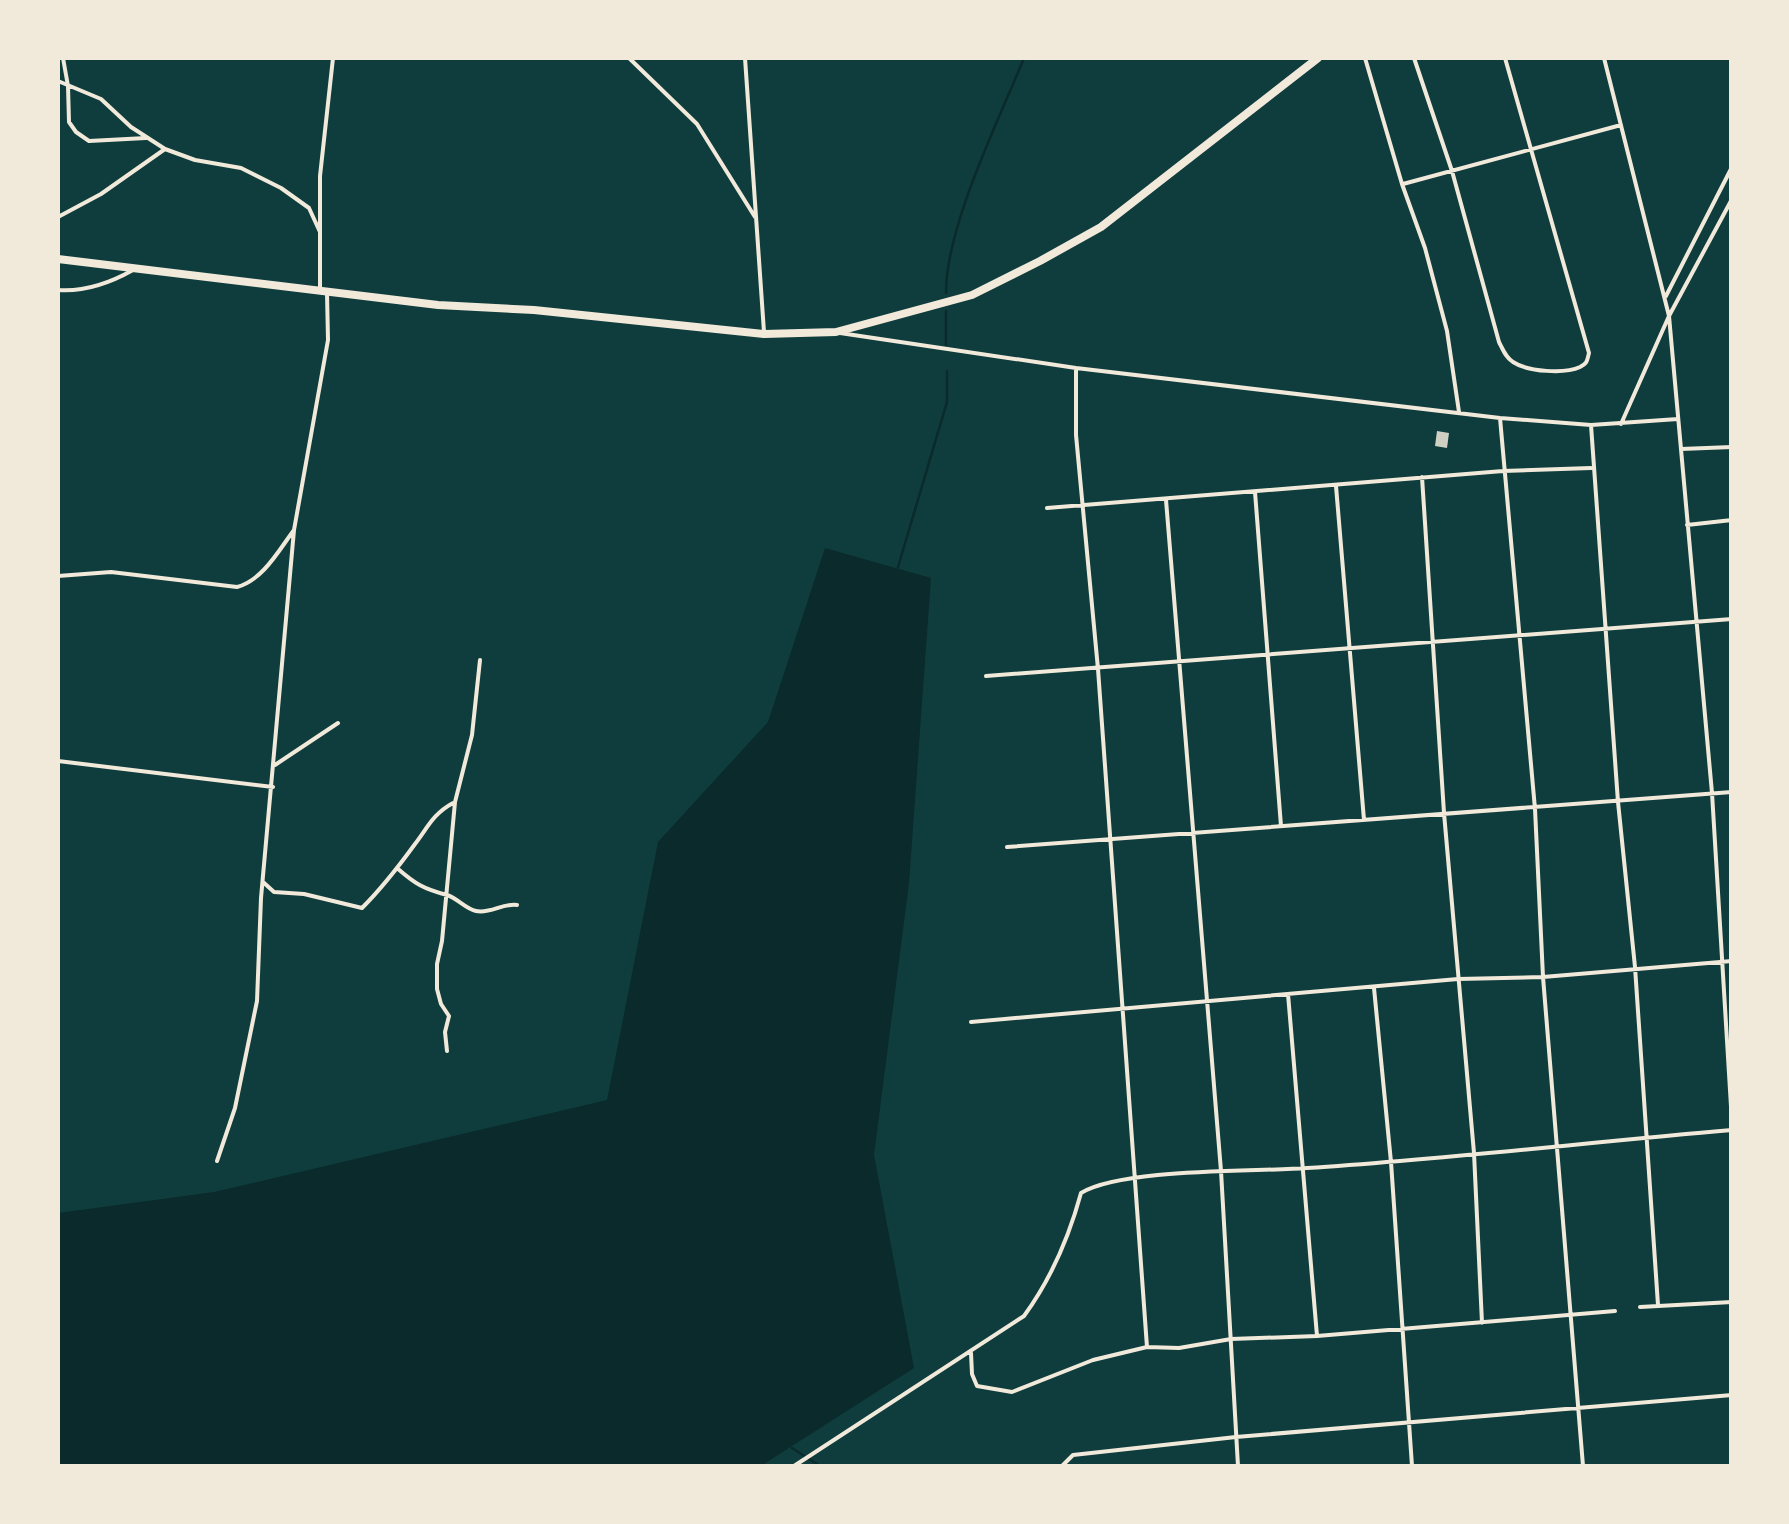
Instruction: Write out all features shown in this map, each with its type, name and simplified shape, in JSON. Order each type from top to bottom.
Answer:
[{"type":"highway","points":[[58,259],[324,292],[764,334],[836,332],[972,295],[1070,244],[1101,226],[1318,58]]},
{"type":"street","points":[[63,58],[69,122],[89,141],[148,138]]},
{"type":"street","points":[[216,1161],[235,1108],[256,1000],[294,530],[328,340],[320,176],[333,58]]},
{"type":"street","points":[[629,58],[697,124],[755,216]]},
{"type":"street","points":[[745,58],[764,334]]},
{"type":"street","points":[[1365,58],[1425,248],[1447,332],[1459,412]]},
{"type":"street","points":[[1414,58],[1452,171],[1499,342],[1508,360],[1522,367],[1547,370],[1579,367],[1586,363],[1590,353],[1505,58]]},
{"type":"street","points":[[1604,58],[1669,316],[1712,793],[1732,1123]]},
{"type":"street","points":[[58,80],[100,98],[131,128],[165,148],[195,160],[241,168],[281,188],[309,208],[320,232]]},
{"type":"street","points":[[1402,184],[1621,125]]},
{"type":"street","points":[[58,217],[101,194],[165,148]]},
{"type":"street","points":[[1666,296],[1732,167]]},
{"type":"street","points":[[1620,426],[1669,316],[1732,199]]},
{"type":"street","points":[[58,290],[72,291],[111,282],[138,267]]},
{"type":"street","points":[[836,332],[1076,368],[1500,418],[1620,426],[1678,419]]},
{"type":"street","points":[[1076,368],[1081,504],[1098,669],[1147,1347]]},
{"type":"street","points":[[1500,418],[1535,809],[1543,977],[1583,1466]]},
{"type":"street","points":[[1591,425],[1658,1305]]},
{"type":"street","points":[[1681,449],[1732,446]]},
{"type":"street","points":[[1047,508],[1503,471],[1592,468]]},
{"type":"street","points":[[1422,477],[1444,814],[1474,1153],[1482,1323]]},
{"type":"street","points":[[1336,486],[1364,820]]},
{"type":"street","points":[[1255,492],[1281,826]]},
{"type":"street","points":[[1166,500],[1222,1171],[1238,1466]]},
{"type":"street","points":[[1687,525],[1732,520]]},
{"type":"street","points":[[58,576],[111,572],[237,586],[247,584],[268,564],[294,530]]},
{"type":"street","points":[[986,676],[1732,619]]},
{"type":"street","points":[[447,1051],[448,1016],[440,1004],[437,964],[455,802],[472,735],[480,660]]},
{"type":"street","points":[[272,766],[338,723]]},
{"type":"street","points":[[58,760],[273,787]]},
{"type":"street","points":[[1007,846],[1732,792]]},
{"type":"street","points":[[263,882],[274,892],[304,894],[362,908],[436,812],[455,802]]},
{"type":"street","points":[[396,868],[434,894],[446,895],[474,911],[517,905]]},
{"type":"street","points":[[971,1022],[1458,979],[1543,977],[1732,961]]},
{"type":"street","points":[[1374,986],[1391,1162],[1412,1466]]},
{"type":"street","points":[[1288,994],[1317,1336]]},
{"type":"street","points":[[794,1466],[1024,1316],[1042,1290],[1073,1223],[1082,1193],[1090,1188],[1222,1171],[1391,1162],[1732,1130]]},
{"type":"street","points":[[1640,1308],[1732,1302]]},
{"type":"street","points":[[971,1353],[972,1374],[978,1386],[1012,1392],[1093,1360],[1147,1347],[1179,1348],[1231,1339],[1317,1336],[1615,1311]]},
{"type":"street","points":[[1062,1466],[1073,1455],[1236,1437],[1732,1395]]},
{"type":"water","points":[[825,548],[931,578],[909,883],[874,1155],[914,1368],[761,1466],[58,1466],[58,1213],[214,1192],[607,1100],[658,842],[768,722]]},
{"type":"building","points":[[1437,431],[1449,433],[1447,448],[1435,446]]},
{"type":"waterway","points":[[946,293],[948,266],[964,206],[1024,58]]},
{"type":"waterway","points":[[946,311],[946,345]]},
{"type":"waterway","points":[[898,567],[947,402],[947,371]]},
{"type":"waterway","points":[[792,1448],[820,1466]]}]
